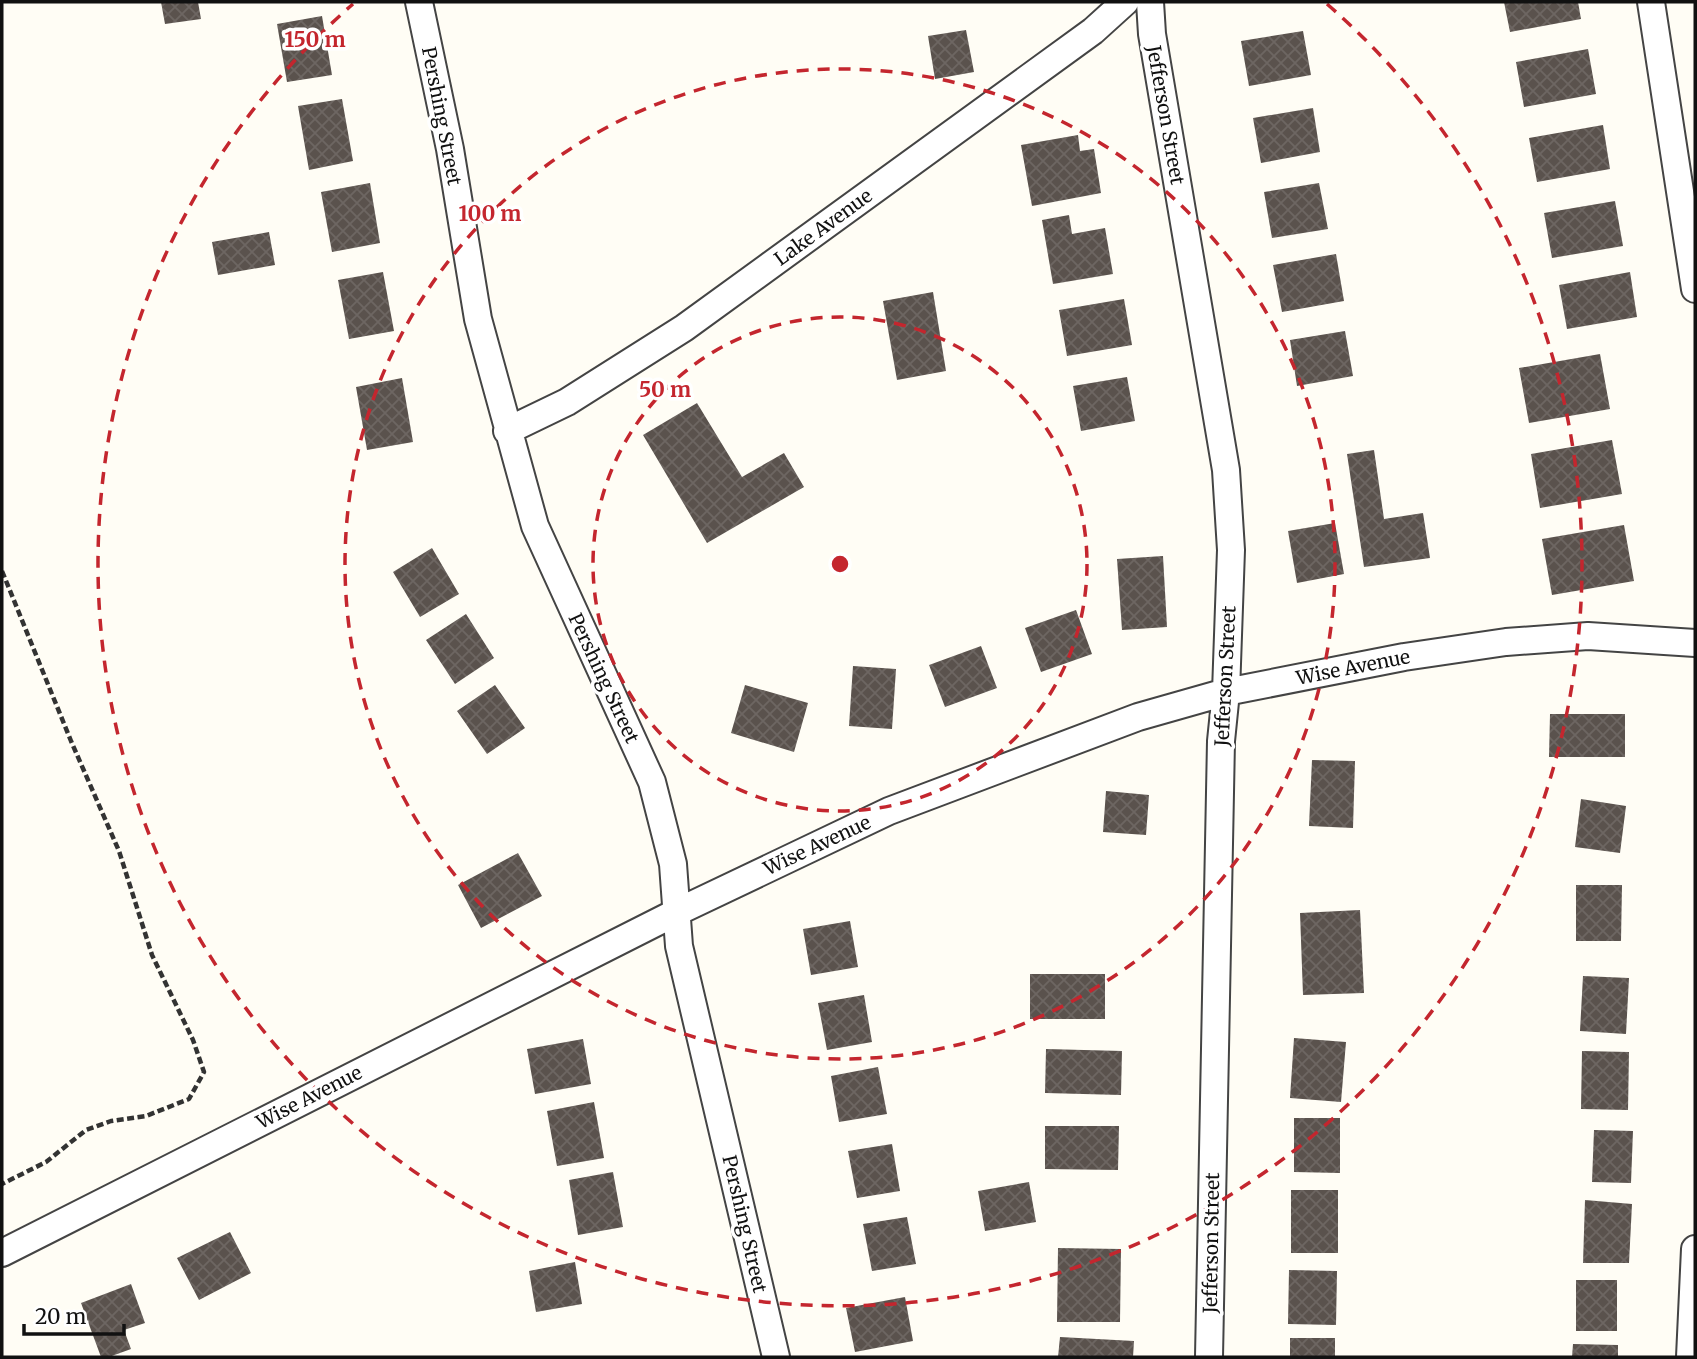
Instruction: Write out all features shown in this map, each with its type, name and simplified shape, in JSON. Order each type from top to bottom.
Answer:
[{"type":"street","name":"Pershing Street","points":[[419,2],[450,149],[478,319],[535,526],[652,782],[673,864],[679,946],[776,1357]]},
{"type":"street","name":"Lake Avenue","points":[[507,431],[567,402],[684,328],[1093,31],[1125,2]]},
{"type":"street","name":"Jefferson Street","points":[[1150,2],[1152,34],[1226,470],[1231,550],[1226,692],[1221,741],[1209,1357]]},
{"type":"street","points":[[1651,2],[1695,289]]},
{"type":"street","name":"Wise Avenue","points":[[2,1253],[677,912],[889,811],[1138,717],[1226,692],[1404,657],[1506,642],[1588,636],[1695,643]]},
{"type":"street","points":[[1690,1357],[1695,1249]]},
{"type":"path","points":[[2,571],[119,851],[152,955],[193,1040],[204,1072],[189,1098],[146,1116],[111,1121],[86,1130],[46,1162],[2,1184]]},
{"type":"building","points":[[161,2],[198,2],[201,19],[165,24]]},
{"type":"building","points":[[1504,2],[1578,2],[1581,19],[1510,32]]},
{"type":"building","points":[[322,16],[332,75],[287,82],[277,24]]},
{"type":"building","points":[[966,30],[974,72],[935,79],[928,36]]},
{"type":"building","points":[[1303,31],[1311,75],[1249,86],[1241,41]]},
{"type":"building","points":[[1588,49],[1596,94],[1524,107],[1516,62]]},
{"type":"building","points":[[342,99],[353,161],[309,170],[298,106]]},
{"type":"building","points":[[1313,108],[1320,152],[1261,163],[1253,118]]},
{"type":"building","points":[[1603,125],[1610,169],[1537,182],[1529,138]]},
{"type":"building","points":[[1078,135],[1080,151],[1094,149],[1101,193],[1032,206],[1021,145]]},
{"type":"building","points":[[370,183],[380,243],[332,252],[321,192]]},
{"type":"building","points":[[1319,183],[1328,229],[1272,238],[1264,192]]},
{"type":"building","points":[[1615,201],[1623,246],[1552,258],[1544,213]]},
{"type":"building","points":[[1069,215],[1072,234],[1105,228],[1113,274],[1053,284],[1042,220]]},
{"type":"building","points":[[269,232],[275,265],[218,275],[212,242]]},
{"type":"building","points":[[1336,254],[1344,301],[1282,312],[1273,265]]},
{"type":"building","points":[[383,272],[394,331],[349,339],[338,280]]},
{"type":"building","points":[[1630,272],[1637,317],[1567,329],[1559,285]]},
{"type":"building","points":[[933,292],[946,371],[897,380],[883,301]]},
{"type":"building","points":[[1124,299],[1132,345],[1067,356],[1059,310]]},
{"type":"building","points":[[1345,331],[1353,376],[1297,386],[1290,340]]},
{"type":"building","points":[[1600,354],[1610,409],[1529,423],[1519,368]]},
{"type":"building","points":[[1127,377],[1135,421],[1081,431],[1073,386]]},
{"type":"building","points":[[402,378],[413,442],[367,450],[356,387]]},
{"type":"building","points":[[697,403],[742,477],[784,453],[804,487],[707,543],[643,435]]},
{"type":"building","points":[[1612,440],[1622,494],[1540,508],[1531,454]]},
{"type":"building","points":[[1374,450],[1384,519],[1423,513],[1430,558],[1364,567],[1347,454]]},
{"type":"building","points":[[1335,523],[1344,574],[1297,583],[1288,531]]},
{"type":"building","points":[[1624,525],[1634,581],[1552,595],[1542,539]]},
{"type":"building","points":[[432,548],[459,594],[420,617],[393,572]]},
{"type":"building","points":[[1163,556],[1167,627],[1122,630],[1117,559]]},
{"type":"building","points":[[1076,610],[1092,654],[1041,672],[1025,628]]},
{"type":"building","points":[[466,614],[494,658],[455,684],[426,640]]},
{"type":"building","points":[[981,646],[997,688],[945,707],[929,665]]},
{"type":"building","points":[[853,666],[896,669],[892,729],[849,726]]},
{"type":"building","points":[[495,685],[525,728],[487,754],[457,711]]},
{"type":"building","points":[[745,685],[808,703],[794,752],[731,733]]},
{"type":"building","points":[[1550,714],[1625,714],[1625,757],[1549,757]]},
{"type":"building","points":[[1312,760],[1355,761],[1353,828],[1309,826]]},
{"type":"building","points":[[1106,791],[1149,795],[1146,835],[1103,832]]},
{"type":"building","points":[[1581,799],[1626,806],[1620,853],[1575,847]]},
{"type":"building","points":[[518,853],[542,896],[481,928],[458,885]]},
{"type":"building","points":[[1576,885],[1622,885],[1621,941],[1576,941]]},
{"type":"building","points":[[1360,910],[1364,993],[1303,995],[1300,913]]},
{"type":"building","points":[[850,921],[858,967],[811,975],[803,929]]},
{"type":"building","points":[[1030,974],[1105,974],[1105,1019],[1030,1019]]},
{"type":"building","points":[[1583,976],[1629,978],[1626,1034],[1580,1031]]},
{"type":"building","points":[[864,995],[872,1042],[827,1050],[818,1003]]},
{"type":"building","points":[[1294,1038],[1346,1042],[1341,1102],[1290,1098]]},
{"type":"building","points":[[583,1039],[591,1084],[535,1094],[527,1049]]},
{"type":"building","points":[[1046,1049],[1122,1051],[1121,1095],[1045,1093]]},
{"type":"building","points":[[1582,1051],[1629,1052],[1628,1110],[1581,1109]]},
{"type":"building","points":[[878,1067],[887,1114],[839,1122],[831,1076]]},
{"type":"building","points":[[594,1102],[604,1158],[557,1166],[547,1111]]},
{"type":"building","points":[[1294,1118],[1340,1118],[1340,1173],[1294,1172]]},
{"type":"building","points":[[1045,1126],[1119,1126],[1118,1170],[1045,1169]]},
{"type":"building","points":[[1594,1130],[1633,1131],[1631,1183],[1592,1182]]},
{"type":"building","points":[[892,1144],[900,1191],[857,1198],[848,1151]]},
{"type":"building","points":[[613,1172],[623,1227],[578,1235],[569,1180]]},
{"type":"building","points":[[1029,1182],[1036,1222],[985,1231],[978,1191]]},
{"type":"building","points":[[1291,1190],[1338,1190],[1338,1253],[1291,1253]]},
{"type":"building","points":[[1585,1200],[1632,1204],[1629,1263],[1583,1263]]},
{"type":"building","points":[[907,1217],[916,1264],[872,1271],[863,1224]]},
{"type":"building","points":[[230,1232],[251,1273],[199,1300],[177,1258]]},
{"type":"building","points":[[1058,1248],[1121,1249],[1120,1322],[1057,1322]]},
{"type":"building","points":[[575,1262],[582,1304],[536,1312],[529,1271]]},
{"type":"building","points":[[1289,1270],[1337,1271],[1336,1325],[1288,1324]]},
{"type":"building","points":[[1576,1280],[1617,1280],[1617,1331],[1576,1331]]},
{"type":"building","points":[[131,1284],[145,1323],[124,1330],[131,1349],[101,1357],[81,1303]]},
{"type":"building","points":[[905,1297],[913,1341],[855,1352],[846,1308]]},
{"type":"building","points":[[1060,1337],[1134,1341],[1133,1357],[1058,1357]]},
{"type":"building","points":[[1290,1338],[1335,1338],[1335,1357],[1290,1357]]},
{"type":"building","points":[[1573,1344],[1618,1345],[1618,1357],[1572,1357]]}]
